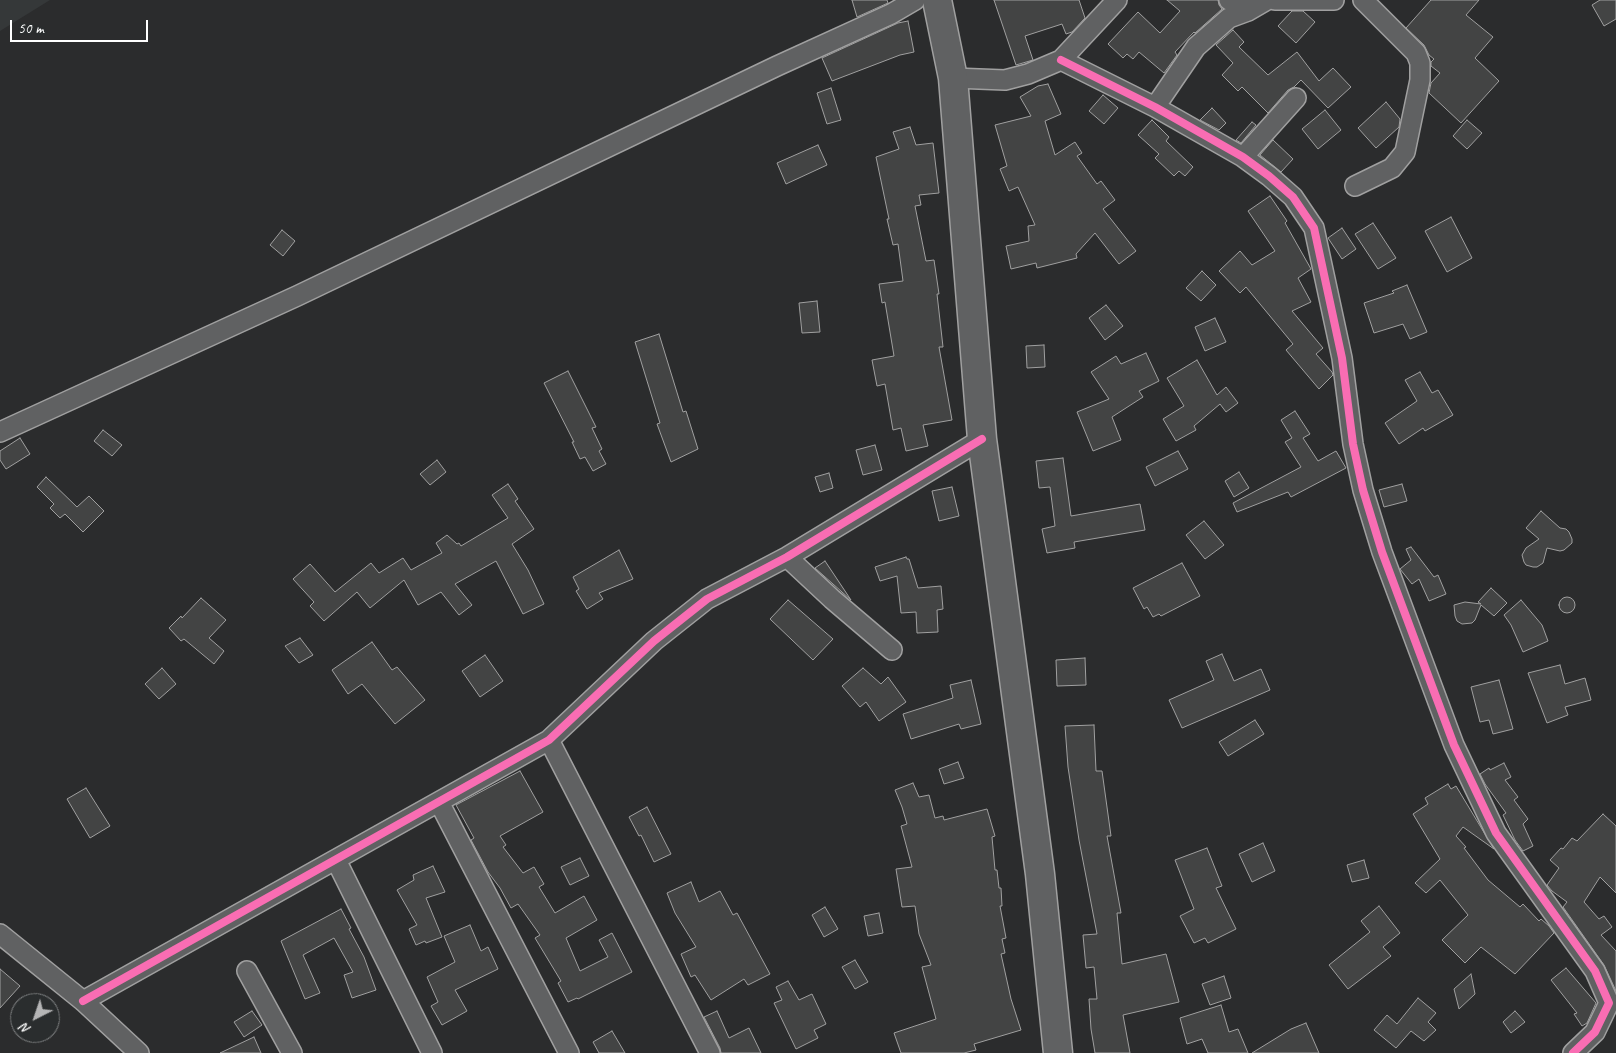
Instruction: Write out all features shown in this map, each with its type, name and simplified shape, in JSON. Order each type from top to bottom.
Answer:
[{"type":"highway","points":[[937,0],[953,78],[982,439],[1040,874],[1058,1053]]},
{"type":"street","points":[[0,432],[297,296],[777,66],[891,14],[915,0]]},
{"type":"street","points":[[953,78],[1005,80],[1028,74],[1061,60],[1117,0]]},
{"type":"street","points":[[1229,0],[1248,11]]},
{"type":"street","points":[[1155,107],[1196,47],[1229,18],[1248,11],[1267,0]]},
{"type":"street","points":[[1275,0],[1334,0]]},
{"type":"street","points":[[1355,186],[1392,168],[1404,152],[1420,80],[1420,63],[1416,53],[1363,0]]},
{"type":"street","points":[[1061,60],[1155,107],[1243,157],[1270,176],[1293,197],[1314,228],[1342,358],[1353,444],[1363,490],[1382,552],[1454,745],[1496,833],[1595,971],[1608,1003],[1595,1032],[1573,1053]]},
{"type":"street","points":[[1243,157],[1296,98]]},
{"type":"street","points":[[83,1001],[549,740],[654,641],[707,599],[787,557],[982,439]]},
{"type":"street","points":[[787,557],[892,650]]},
{"type":"street","points":[[549,740],[710,1053]]},
{"type":"street","points":[[439,802],[569,1053]]},
{"type":"street","points":[[336,860],[432,1053]]},
{"type":"street","points":[[0,934],[83,1001],[139,1053]]},
{"type":"street","points":[[247,971],[292,1053]]},
{"type":"shaded area","points":[[0,0],[50,0],[0,31]]},
{"type":"building","points":[[852,0],[887,0],[888,3],[857,17]]},
{"type":"building","points":[[994,0],[1079,0],[1085,18],[1072,32],[1066,34],[1062,24],[1025,36],[1033,60],[1016,65]]},
{"type":"building","points":[[1167,0],[1218,0],[1222,9],[1194,32],[1175,52],[1177,55],[1164,73],[1139,52],[1133,59],[1127,54],[1123,58],[1108,44],[1138,12],[1160,33],[1180,11]]},
{"type":"building","points":[[1431,0],[1479,0],[1466,15],[1493,37],[1475,58],[1499,81],[1461,123],[1429,93],[1431,83],[1440,73],[1431,66],[1431,62],[1434,59],[1429,55],[1424,45],[1406,28]]},
{"type":"building","points":[[1600,0],[1616,0],[1616,19],[1604,26],[1592,5]]},
{"type":"building","points":[[1292,11],[1303,11],[1315,22],[1296,43],[1278,26]]},
{"type":"building","points":[[908,21],[914,52],[900,55],[832,81],[822,58],[898,23]]},
{"type":"building","points":[[1233,30],[1244,42],[1239,47],[1268,75],[1297,52],[1319,81],[1333,68],[1351,87],[1328,108],[1301,80],[1288,90],[1268,113],[1242,87],[1238,91],[1222,75],[1233,63],[1216,45]]},
{"type":"building","points":[[1048,84],[1061,114],[1045,121],[1055,155],[1075,142],[1082,153],[1077,156],[1097,184],[1101,181],[1115,200],[1103,209],[1136,251],[1119,264],[1095,233],[1076,254],[1077,258],[1037,268],[1036,263],[1011,269],[1006,246],[1029,241],[1028,226],[1035,225],[1018,187],[1009,191],[1000,169],[1007,166],[995,125],[1031,116],[1020,97],[1038,86]]},
{"type":"building","points":[[831,88],[841,120],[827,124],[817,93]]},
{"type":"building","points":[[1103,95],[1118,108],[1104,124],[1089,111]]},
{"type":"building","points":[[1386,102],[1400,119],[1399,127],[1376,148],[1358,128]]},
{"type":"building","points":[[1212,108],[1226,123],[1219,130],[1200,120]]},
{"type":"building","points":[[1325,110],[1341,130],[1318,149],[1302,129]]},
{"type":"building","points":[[1152,120],[1169,137],[1166,141],[1193,167],[1185,176],[1179,171],[1174,176],[1155,158],[1159,154],[1138,135]]},
{"type":"building","points":[[1467,120],[1482,133],[1467,149],[1453,136]]},
{"type":"building","points":[[1252,122],[1256,125],[1241,143],[1236,140]]},
{"type":"building","points":[[910,127],[916,145],[933,143],[939,193],[919,195],[921,205],[915,206],[926,261],[934,260],[943,347],[939,347],[952,420],[923,425],[928,446],[906,451],[901,428],[893,430],[885,384],[877,386],[872,360],[894,356],[885,302],[882,303],[879,284],[903,281],[898,244],[893,245],[876,157],[899,149],[893,132]]},
{"type":"building","points":[[1273,140],[1293,159],[1281,172],[1260,155]]},
{"type":"building","points":[[818,145],[827,165],[786,184],[777,163]]},
{"type":"building","points":[[1270,196],[1287,221],[1285,223],[1311,269],[1298,278],[1311,302],[1292,311],[1323,348],[1316,354],[1332,372],[1333,375],[1319,389],[1286,350],[1293,344],[1246,287],[1240,293],[1219,271],[1240,251],[1252,265],[1275,251],[1248,211]]},
{"type":"building","points":[[1451,217],[1472,258],[1447,272],[1425,231]]},
{"type":"building","points":[[1373,223],[1396,258],[1378,269],[1355,234]]},
{"type":"building","points":[[1342,228],[1356,249],[1342,259],[1328,238]]},
{"type":"building","points":[[282,230],[295,241],[283,256],[270,245]]},
{"type":"building","points":[[1202,271],[1216,285],[1201,301],[1186,288]]},
{"type":"building","points":[[1407,285],[1427,332],[1410,339],[1403,324],[1374,333],[1364,303],[1394,293],[1392,291]]},
{"type":"building","points":[[817,301],[820,332],[802,333],[799,303]]},
{"type":"building","points":[[1106,305],[1123,326],[1105,340],[1089,318]]},
{"type":"building","points":[[1215,318],[1226,342],[1205,351],[1195,327]]},
{"type":"building","points":[[659,334],[683,412],[686,411],[698,449],[671,462],[657,424],[660,423],[635,342]]},
{"type":"building","points":[[1044,345],[1045,367],[1027,368],[1026,346]]},
{"type":"building","points":[[1146,353],[1159,381],[1139,391],[1143,397],[1112,417],[1121,440],[1093,451],[1077,412],[1109,399],[1091,372],[1116,356],[1121,364]]},
{"type":"building","points":[[1197,360],[1217,395],[1226,387],[1238,403],[1226,412],[1220,404],[1194,426],[1196,430],[1176,441],[1163,419],[1184,406],[1167,378]]},
{"type":"building","points":[[568,371],[596,427],[592,428],[602,449],[599,451],[606,464],[593,471],[585,457],[580,459],[572,442],[574,442],[544,383]]},
{"type":"building","points":[[1420,372],[1432,393],[1438,390],[1453,415],[1425,431],[1423,428],[1399,444],[1385,423],[1417,401],[1405,380]]},
{"type":"building","points":[[1295,411],[1310,434],[1303,438],[1318,461],[1336,451],[1346,468],[1291,497],[1288,492],[1237,512],[1233,503],[1301,467],[1285,442],[1292,438],[1281,420]]},
{"type":"building","points":[[103,430],[122,445],[112,456],[94,441]]},
{"type":"building","points":[[20,438],[30,454],[6,469],[0,460],[0,451]]},
{"type":"building","points":[[875,445],[882,470],[863,475],[856,450]]},
{"type":"building","points":[[1178,451],[1188,469],[1155,486],[1146,467]]},
{"type":"building","points":[[1063,458],[1071,516],[1140,504],[1145,530],[1074,542],[1075,548],[1047,553],[1042,529],[1055,526],[1050,487],[1039,488],[1036,461]]},
{"type":"building","points":[[437,460],[446,472],[430,485],[420,474]]},
{"type":"building","points":[[1239,472],[1249,488],[1234,497],[1225,481]]},
{"type":"building","points":[[829,473],[833,488],[820,492],[815,477]]},
{"type":"building","points":[[46,477],[77,507],[89,496],[104,511],[83,532],[65,514],[60,518],[50,508],[54,504],[37,487]]},
{"type":"building","points":[[508,484],[518,499],[515,501],[534,529],[512,544],[528,570],[544,604],[523,614],[496,561],[455,584],[472,605],[459,615],[441,592],[418,605],[404,580],[370,608],[357,592],[324,621],[310,606],[314,602],[293,579],[310,564],[335,592],[371,563],[379,573],[403,558],[411,570],[442,553],[436,543],[447,535],[461,546],[508,518],[492,495]]},
{"type":"building","points":[[1402,484],[1407,501],[1384,507],[1379,490]]},
{"type":"building","points":[[952,487],[959,516],[939,521],[932,491]]},
{"type":"building","points":[[1541,511],[1560,528],[1566,529],[1569,532],[1572,543],[1560,551],[1547,548],[1543,563],[1533,567],[1526,565],[1522,555],[1526,548],[1539,539],[1526,528]]},
{"type":"building","points":[[1204,521],[1224,545],[1205,559],[1186,535]]},
{"type":"building","points":[[1411,547],[1434,577],[1438,575],[1446,594],[1429,601],[1419,579],[1412,584],[1400,569],[1411,560],[1406,549]]},
{"type":"building","points":[[619,550],[633,579],[599,593],[603,599],[587,609],[576,591],[579,589],[573,577]]},
{"type":"building","points":[[906,557],[909,559],[918,588],[941,586],[943,609],[937,610],[938,632],[917,633],[916,612],[901,613],[897,576],[880,581],[875,567]]},
{"type":"building","points":[[825,561],[851,600],[815,568]]},
{"type":"building","points":[[1182,563],[1200,596],[1161,616],[1159,614],[1153,617],[1147,607],[1144,609],[1133,588]]},
{"type":"building","points":[[1491,588],[1507,603],[1494,616],[1481,605],[1472,623],[1462,624],[1457,621],[1454,605],[1465,602],[1481,604],[1478,602]]},
{"type":"building","points":[[1567,597],[1573,599],[1575,605],[1573,611],[1567,613],[1561,611],[1559,605],[1561,599]]},
{"type":"building","points":[[201,598],[226,620],[209,638],[224,651],[214,664],[184,639],[181,641],[169,628],[181,616],[182,618]]},
{"type":"building","points":[[788,600],[833,639],[813,660],[770,619]]},
{"type":"building","points":[[1521,600],[1542,625],[1548,641],[1523,652],[1511,625],[1504,615]]},
{"type":"building","points":[[300,638],[313,655],[299,663],[285,646]]},
{"type":"building","points":[[372,642],[392,670],[397,667],[425,700],[395,724],[362,684],[348,694],[332,670]]},
{"type":"building","points":[[1222,654],[1234,681],[1261,669],[1270,690],[1182,728],[1169,700],[1214,680],[1206,661]]},
{"type":"building","points":[[485,655],[503,681],[480,697],[462,671]]},
{"type":"building","points":[[1085,658],[1086,685],[1057,686],[1056,660]]},
{"type":"building","points":[[1560,665],[1565,684],[1585,678],[1591,700],[1565,707],[1568,715],[1547,723],[1528,673]]},
{"type":"building","points":[[162,668],[176,684],[159,699],[145,684]]},
{"type":"building","points":[[863,668],[881,684],[888,677],[906,702],[879,721],[866,702],[860,707],[842,686]]},
{"type":"building","points":[[971,680],[981,724],[961,729],[959,724],[911,739],[903,714],[953,698],[950,685]]},
{"type":"building","points":[[1499,680],[1513,729],[1493,734],[1489,720],[1480,722],[1471,687]]},
{"type":"building","points":[[1255,720],[1264,734],[1228,756],[1219,742]]},
{"type":"building","points":[[1094,725],[1096,771],[1102,771],[1111,836],[1107,836],[1121,913],[1117,913],[1122,964],[1166,954],[1179,1002],[1123,1015],[1130,1053],[1095,1053],[1091,1029],[1089,999],[1097,999],[1094,967],[1086,968],[1083,935],[1097,934],[1079,840],[1068,767],[1065,726]]},
{"type":"building","points":[[958,762],[964,778],[944,784],[939,769]]},
{"type":"building","points":[[1504,763],[1511,777],[1505,780],[1518,797],[1514,800],[1528,819],[1523,824],[1533,846],[1523,851],[1515,840],[1503,815],[1506,813],[1480,774],[1489,768],[1490,770]]},
{"type":"building","points":[[520,771],[543,812],[500,836],[506,845],[503,847],[523,873],[534,867],[544,884],[539,887],[555,913],[584,896],[597,920],[566,938],[580,971],[608,957],[599,940],[612,933],[632,972],[578,999],[568,1002],[558,983],[561,981],[535,938],[540,935],[518,904],[511,908],[488,872],[471,840],[474,838],[456,805]]},
{"type":"building","points":[[913,783],[919,797],[929,795],[935,818],[943,816],[944,820],[987,809],[995,836],[992,837],[995,870],[997,870],[999,888],[1001,888],[1002,906],[1000,906],[1006,938],[1002,939],[1005,953],[1001,954],[1011,999],[1021,1030],[974,1044],[976,1050],[964,1053],[901,1053],[894,1033],[936,1019],[922,967],[931,965],[919,934],[915,906],[902,907],[896,869],[912,867],[901,826],[907,824],[895,790]]},
{"type":"building","points":[[1448,784],[1451,789],[1456,786],[1494,849],[1463,827],[1456,836],[1466,847],[1464,848],[1488,880],[1520,907],[1523,904],[1539,921],[1541,919],[1549,926],[1554,933],[1515,974],[1481,947],[1465,963],[1442,940],[1468,915],[1440,880],[1426,893],[1415,883],[1440,859],[1413,814],[1428,804],[1425,798]]},
{"type":"building","points":[[86,788],[110,826],[90,838],[67,799]]},
{"type":"building","points":[[647,807],[671,854],[654,862],[641,835],[639,836],[629,817]]},
{"type":"building","points":[[1603,814],[1616,826],[1616,893],[1600,877],[1584,902],[1599,919],[1604,916],[1612,927],[1601,935],[1616,951],[1616,991],[1604,965],[1563,907],[1567,902],[1547,885],[1559,868],[1550,860],[1572,838],[1577,841]]},
{"type":"building","points":[[1263,843],[1275,871],[1252,882],[1239,854]]},
{"type":"building","points":[[1207,848],[1222,886],[1216,888],[1236,929],[1208,943],[1205,938],[1194,943],[1180,916],[1194,909],[1175,860]]},
{"type":"building","points":[[580,858],[589,876],[570,885],[561,867]]},
{"type":"building","points":[[1364,860],[1369,878],[1352,882],[1347,865]]},
{"type":"building","points":[[433,866],[445,892],[426,898],[442,937],[416,945],[409,929],[417,925],[397,890],[414,880],[413,875]]},
{"type":"building","points":[[691,882],[699,902],[720,891],[733,915],[737,913],[770,974],[748,985],[744,979],[711,1000],[695,975],[691,977],[681,954],[696,947],[675,913],[667,893]]},
{"type":"building","points":[[1379,906],[1400,933],[1383,947],[1391,956],[1348,989],[1329,965],[1370,932],[1361,921]]},
{"type":"building","points":[[825,907],[838,929],[824,937],[812,915]]},
{"type":"building","points":[[341,909],[364,957],[376,990],[352,998],[344,975],[353,972],[334,938],[303,955],[320,993],[305,999],[281,941]]},
{"type":"building","points":[[879,913],[883,933],[868,936],[864,916]]},
{"type":"building","points":[[470,925],[481,951],[488,947],[498,969],[455,990],[467,1011],[442,1025],[431,1006],[438,1002],[427,977],[455,962],[444,936]]},
{"type":"building","points":[[855,960],[868,982],[855,989],[842,967]]},
{"type":"building","points":[[1566,968],[1596,1003],[1587,1023],[1582,1026],[1574,1014],[1577,1013],[1551,980]]},
{"type":"building","points":[[0,969],[20,986],[14,993],[10,993],[10,997],[0,1008]]},
{"type":"building","points":[[1471,974],[1475,994],[1459,1009],[1454,989]]},
{"type":"building","points":[[1224,976],[1231,998],[1210,1005],[1202,984]]},
{"type":"building","points":[[788,981],[799,1000],[812,994],[826,1024],[814,1030],[818,1038],[796,1049],[774,1003],[782,1000],[776,987]]},
{"type":"building","points":[[1418,998],[1436,1013],[1428,1022],[1436,1030],[1424,1041],[1411,1031],[1396,1048],[1374,1030],[1387,1015],[1397,1024]]},
{"type":"building","points":[[1221,1005],[1229,1032],[1238,1029],[1248,1053],[1208,1053],[1202,1039],[1187,1044],[1180,1018]]},
{"type":"building","points":[[252,1011],[262,1025],[244,1037],[234,1022]]},
{"type":"building","points":[[717,1011],[729,1038],[749,1028],[761,1053],[721,1053],[704,1017]]},
{"type":"building","points":[[1515,1011],[1525,1022],[1511,1033],[1503,1022]]},
{"type":"building","points":[[1306,1023],[1319,1053],[1252,1053],[1291,1029]]},
{"type":"building","points":[[612,1031],[625,1053],[599,1053],[593,1042]]},
{"type":"building","points":[[254,1037],[261,1053],[220,1053]]},
{"type":"cycle path","points":[[1061,60],[1155,107],[1243,157],[1293,197],[1314,228],[1342,358],[1353,444],[1363,490],[1382,552],[1454,745],[1496,833],[1595,971],[1609,1003],[1595,1032],[1573,1053]]},
{"type":"cycle path","points":[[83,1001],[549,740],[654,641],[707,599],[787,557],[982,439]]}]
